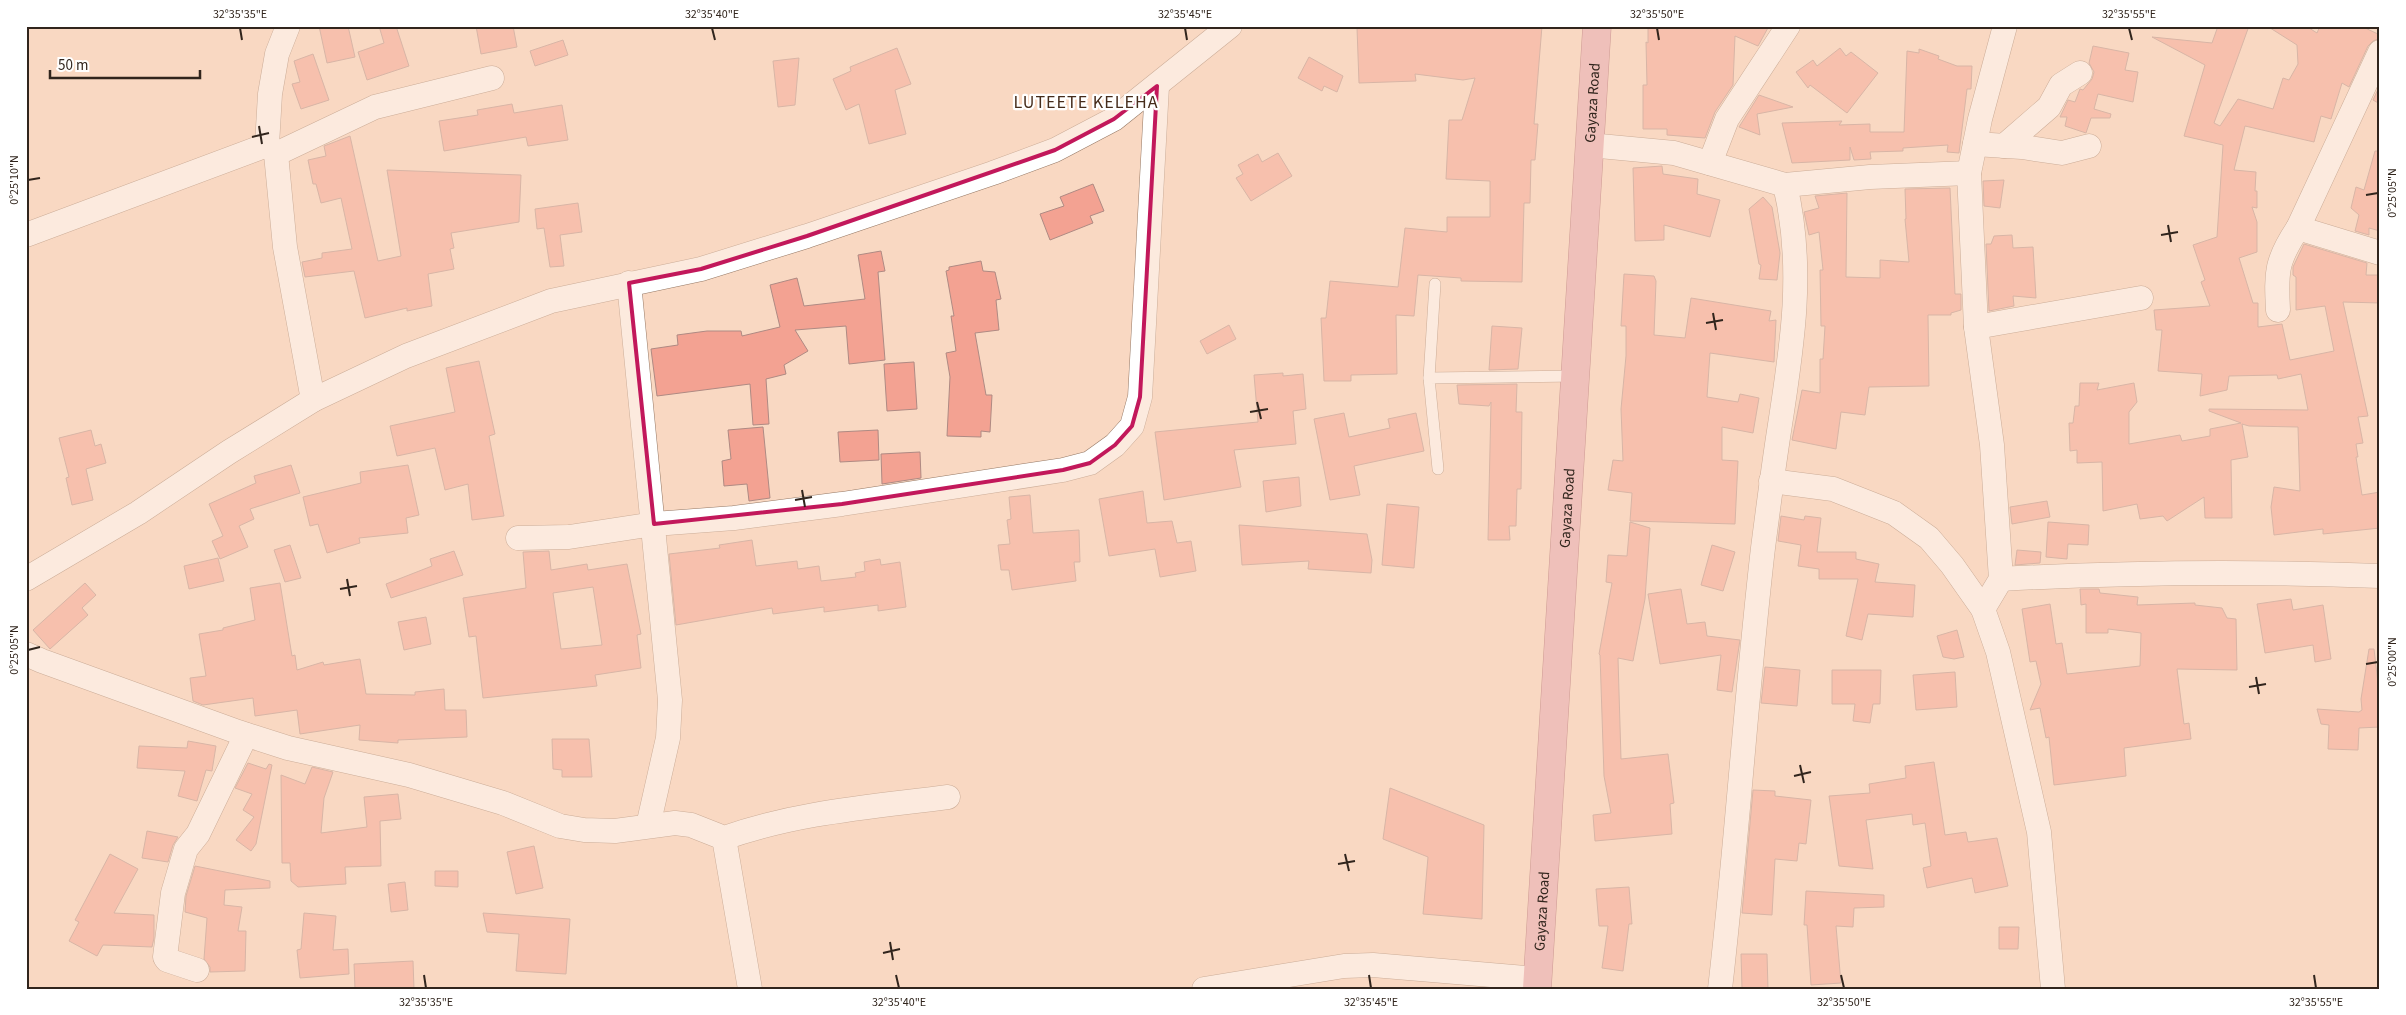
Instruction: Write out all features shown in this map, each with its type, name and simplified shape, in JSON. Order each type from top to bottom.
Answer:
[{"type":"main road","name":"Gayaza Road","points":[[1538,984],[1597,26]]},
{"type":"street","points":[[288,26],[277,54],[270,94],[271,150],[285,247],[313,400]]},
{"type":"street","points":[[26,579],[138,513],[229,452],[313,400],[406,356],[551,301],[710,266],[807,236],[1055,150],[1114,119],[1230,26]]},
{"type":"street","points":[[1710,163],[1727,119],[1788,26]]},
{"type":"street","points":[[1983,609],[2001,579],[1992,446],[1976,327],[1969,174],[1974,144],[2005,26]]},
{"type":"street","points":[[2278,310],[2276,279],[2282,252],[2298,228],[2380,52]]},
{"type":"street","points":[[2004,146],[2049,107],[2061,85],[2080,73]]},
{"type":"street","points":[[26,235],[271,150],[375,107],[492,78]]},
{"type":"street","points":[[518,538],[569,537],[654,524],[734,518],[1063,470],[1090,462],[1115,445],[1132,426],[1140,396],[1157,86]]},
{"type":"street","points":[[1974,144],[2062,153],[2089,146]]},
{"type":"street","points":[[1589,145],[1674,153],[1785,185],[1870,177],[1969,174]]},
{"type":"street","points":[[1720,989],[1732,885],[1771,481],[1792,346],[1796,306],[1796,262],[1792,215],[1785,185]]},
{"type":"street","points":[[2298,228],[2380,253]]},
{"type":"street","points":[[629,283],[670,700],[668,738],[648,826]]},
{"type":"street","points":[[1976,327],[2141,298]]},
{"type":"street","points":[[1771,481],[1833,489],[1894,513],[1929,538],[1952,565],[1983,609],[1998,652],[2040,832],[2053,989]]},
{"type":"street","points":[[2001,579],[2108,573],[2278,572],[2380,576]]},
{"type":"street","points":[[26,654],[246,735],[288,748],[409,775],[503,803],[560,826],[584,830],[615,831],[675,823],[692,825],[724,838],[760,826],[808,815],[948,797]]},
{"type":"street","points":[[197,970],[167,960],[165,957],[173,893],[186,849],[198,834],[246,735]]},
{"type":"street","points":[[724,838],[750,989]]},
{"type":"street","points":[[1204,989],[1256,985],[1344,966],[1373,965],[1538,984]]},
{"type":"lane","points":[[1435,284],[1429,378],[1438,469]]},
{"type":"lane","points":[[1429,378],[1576,376]]},
{"type":"highlighted area","points":[[1157,86],[1140,397],[1132,426],[1115,445],[1090,463],[1063,470],[842,504],[654,524],[629,283],[701,269],[807,236],[1055,150],[1114,119]]},
{"type":"building","points":[[319,26],[348,26],[355,57],[327,63]]},
{"type":"building","points":[[379,26],[396,26],[409,66],[367,80],[358,52],[384,43]]},
{"type":"building","points":[[476,26],[513,26],[517,47],[481,54]]},
{"type":"building","points":[[1542,26],[1534,124],[1538,124],[1535,160],[1531,160],[1530,203],[1524,203],[1522,282],[1461,281],[1461,278],[1418,275],[1414,316],[1396,315],[1397,374],[1351,375],[1351,381],[1324,381],[1321,318],[1326,318],[1330,281],[1398,287],[1405,228],[1447,232],[1447,217],[1490,217],[1490,181],[1446,179],[1449,120],[1462,120],[1475,78],[1463,80],[1415,74],[1416,81],[1359,83],[1357,28]]},
{"type":"building","points":[[1648,26],[1769,26],[1758,46],[1735,36],[1733,85],[1715,112],[1705,138],[1667,135],[1667,129],[1643,129],[1643,85],[1647,85],[1646,42],[1648,43]]},
{"type":"building","points":[[2218,26],[2249,26],[2214,123],[2220,126],[2238,99],[2273,109],[2283,78],[2289,80],[2298,64],[2297,45],[2267,26],[2306,26],[2317,33],[2320,26],[2361,26],[2380,35],[2380,38],[2368,46],[2349,87],[2342,83],[2331,119],[2321,116],[2314,142],[2245,126],[2234,170],[2256,172],[2255,191],[2257,191],[2257,208],[2252,207],[2257,222],[2257,252],[2239,258],[2253,303],[2258,303],[2258,327],[2282,324],[2290,360],[2334,351],[2325,306],[2296,310],[2296,277],[2293,275],[2293,267],[2304,244],[2367,263],[2366,275],[2380,275],[2380,303],[2343,302],[2368,416],[2358,417],[2363,443],[2356,444],[2358,457],[2356,457],[2362,495],[2380,492],[2380,528],[2323,534],[2323,529],[2274,535],[2271,507],[2274,487],[2300,491],[2298,427],[2249,426],[2242,424],[2248,457],[2231,460],[2232,518],[2205,518],[2204,497],[2167,521],[2163,516],[2140,519],[2137,504],[2103,511],[2102,462],[2077,463],[2077,450],[2070,451],[2069,423],[2073,423],[2075,406],[2079,406],[2080,383],[2099,383],[2097,390],[2134,383],[2137,402],[2129,412],[2129,444],[2180,435],[2182,441],[2210,436],[2210,429],[2241,423],[2209,411],[2209,409],[2308,410],[2301,374],[2278,379],[2277,375],[2229,376],[2227,390],[2200,396],[2202,374],[2158,371],[2162,330],[2156,330],[2154,310],[2210,306],[2201,282],[2205,280],[2193,245],[2217,237],[2223,145],[2184,136],[2205,65],[2152,37],[2212,43]]},
{"type":"building","points":[[563,40],[568,55],[535,66],[530,51]]},
{"type":"building","points":[[2093,46],[2129,53],[2125,70],[2138,72],[2133,102],[2098,94],[2094,109],[2111,114],[2110,118],[2091,118],[2086,133],[2065,126],[2067,117],[2060,117],[2068,100],[2075,102],[2080,89],[2083,90],[2092,79],[2094,72],[2089,63]]},
{"type":"building","points":[[897,48],[911,84],[895,90],[906,134],[869,144],[859,104],[846,110],[833,79],[851,71],[850,67]]},
{"type":"building","points":[[1840,48],[1846,56],[1851,52],[1878,73],[1847,113],[1810,85],[1808,88],[1796,72],[1813,60],[1817,66]]},
{"type":"building","points":[[1919,49],[1939,56],[1938,59],[1957,66],[1972,66],[1971,89],[1967,89],[1959,153],[1947,152],[1948,145],[1903,148],[1903,151],[1870,152],[1871,159],[1854,160],[1850,147],[1850,160],[1792,163],[1782,123],[1842,121],[1839,125],[1870,124],[1870,132],[1904,132],[1907,51],[1919,53]]},
{"type":"building","points":[[313,54],[329,100],[301,109],[292,84],[300,82],[294,61]]},
{"type":"building","points":[[1309,57],[1343,76],[1337,92],[1324,86],[1322,91],[1298,78]]},
{"type":"building","points":[[799,58],[795,105],[778,107],[773,61]]},
{"type":"building","points":[[2380,85],[2380,104],[2373,100]]},
{"type":"building","points":[[1759,95],[1793,107],[1757,114],[1760,135],[1739,127]]},
{"type":"building","points":[[512,104],[514,113],[562,105],[568,140],[528,146],[526,137],[444,151],[439,121],[478,115],[477,110]]},
{"type":"building","points":[[350,136],[378,261],[401,256],[387,170],[521,175],[519,222],[451,233],[454,248],[450,249],[454,269],[428,274],[432,306],[407,311],[407,308],[365,318],[354,271],[305,277],[302,262],[322,258],[322,253],[352,249],[341,198],[321,203],[316,184],[313,184],[308,160],[326,156],[324,146]]},
{"type":"building","points":[[2375,151],[2380,151],[2380,231],[2369,228],[2369,235],[2355,231],[2359,215],[2351,208],[2356,187],[2364,190]]},
{"type":"building","points":[[1278,153],[1292,176],[1251,201],[1236,178],[1243,174],[1238,165],[1258,154],[1262,162]]},
{"type":"building","points":[[1662,166],[1663,174],[1698,179],[1697,194],[1720,200],[1710,237],[1664,225],[1664,240],[1635,241],[1633,168]]},
{"type":"building","points":[[2004,180],[2000,208],[1984,206],[1983,181]]},
{"type":"building","points":[[1093,184],[1104,211],[1090,216],[1093,223],[1050,240],[1040,214],[1064,206],[1060,197]]},
{"type":"building","points":[[1950,188],[1955,294],[1961,294],[1961,310],[1951,313],[1951,315],[1928,315],[1929,386],[1869,387],[1865,415],[1841,412],[1836,449],[1792,440],[1802,390],[1820,393],[1820,359],[1823,359],[1825,326],[1821,326],[1820,270],[1823,270],[1819,232],[1809,235],[1804,212],[1819,208],[1815,196],[1847,193],[1846,277],[1880,278],[1880,260],[1909,262],[1905,219],[1905,189]]},
{"type":"building","points":[[1763,197],[1772,207],[1780,253],[1777,280],[1759,279],[1761,265],[1759,264],[1749,209]]},
{"type":"building","points":[[578,203],[582,232],[560,235],[564,266],[550,267],[544,228],[537,229],[535,209]]},
{"type":"building","points":[[2012,235],[2013,248],[2033,247],[2036,298],[2013,296],[2014,306],[1989,311],[1986,244],[1991,244],[1994,236]]},
{"type":"building","points":[[881,251],[885,271],[878,272],[885,360],[849,364],[846,326],[795,330],[808,351],[784,365],[786,374],[766,379],[769,424],[753,425],[750,384],[657,396],[651,349],[678,345],[677,335],[707,331],[741,331],[742,336],[780,327],[770,285],[797,278],[804,306],[865,299],[858,255]]},
{"type":"building","points":[[981,261],[983,271],[995,272],[1001,299],[996,300],[999,330],[975,333],[986,395],[992,395],[990,432],[981,431],[981,437],[947,436],[950,377],[946,353],[956,351],[951,316],[954,316],[946,271],[949,270],[949,267]]},
{"type":"building","points":[[1624,274],[1654,276],[1656,281],[1654,335],[1685,338],[1691,298],[1771,311],[1769,321],[1776,320],[1774,362],[1710,353],[1707,397],[1738,402],[1740,394],[1759,398],[1753,433],[1722,427],[1722,460],[1738,461],[1735,524],[1630,521],[1632,493],[1608,490],[1613,460],[1623,461],[1621,409],[1626,356],[1626,326],[1621,326]]},
{"type":"building","points":[[1229,325],[1236,339],[1207,354],[1200,341]]},
{"type":"building","points":[[1492,326],[1522,328],[1518,369],[1489,370]]},
{"type":"building","points":[[479,361],[495,434],[489,436],[504,516],[472,520],[468,484],[445,490],[435,448],[397,456],[390,426],[455,412],[446,368]]},
{"type":"building","points":[[914,362],[917,409],[887,411],[884,364]]},
{"type":"building","points":[[1283,373],[1283,376],[1303,374],[1306,409],[1293,411],[1296,444],[1234,450],[1241,487],[1164,500],[1155,432],[1258,422],[1254,375]]},
{"type":"building","points":[[1517,384],[1516,412],[1522,412],[1521,489],[1517,489],[1516,526],[1509,526],[1510,540],[1488,540],[1491,402],[1489,406],[1459,404],[1457,385]]},
{"type":"building","points":[[1344,413],[1349,437],[1390,428],[1388,419],[1416,413],[1424,451],[1354,466],[1360,495],[1330,500],[1314,419]]},
{"type":"building","points":[[763,427],[770,498],[749,501],[747,484],[724,486],[722,461],[731,459],[728,430]]},
{"type":"building","points":[[91,430],[95,446],[101,444],[106,463],[86,469],[93,500],[72,505],[66,478],[69,477],[59,438]]},
{"type":"building","points":[[878,430],[879,460],[840,462],[838,432]]},
{"type":"building","points":[[920,452],[921,478],[882,484],[881,454]]},
{"type":"building","points":[[291,465],[300,493],[250,509],[254,519],[239,526],[248,547],[220,559],[212,541],[223,536],[209,504],[256,483],[254,476]]},
{"type":"building","points":[[408,465],[419,515],[406,518],[408,533],[359,538],[360,543],[327,553],[318,524],[310,526],[303,497],[361,483],[360,472]]},
{"type":"building","points":[[1299,477],[1301,506],[1266,512],[1263,481]]},
{"type":"building","points":[[1143,491],[1147,523],[1172,521],[1177,543],[1191,541],[1196,571],[1160,577],[1155,549],[1109,556],[1099,499]]},
{"type":"building","points":[[1030,495],[1033,533],[1079,530],[1080,562],[1074,562],[1076,581],[1012,590],[1009,570],[1001,570],[998,545],[1010,544],[1007,520],[1011,519],[1009,497]]},
{"type":"building","points":[[2047,501],[2050,517],[2012,524],[2010,507]]},
{"type":"building","points":[[1387,504],[1419,507],[1414,568],[1382,565]]},
{"type":"building","points":[[1781,516],[1804,520],[1805,516],[1821,518],[1817,552],[1856,552],[1856,559],[1879,564],[1875,582],[1915,585],[1913,617],[1868,614],[1862,640],[1846,636],[1858,579],[1819,579],[1819,569],[1798,566],[1801,545],[1778,541]]},
{"type":"building","points":[[1630,522],[1650,528],[1645,599],[1633,661],[1618,658],[1621,759],[1668,754],[1674,803],[1670,804],[1672,834],[1595,841],[1593,815],[1611,813],[1604,776],[1599,654],[1612,583],[1606,582],[1608,555],[1627,556]]},
{"type":"building","points":[[2048,522],[2089,525],[2088,545],[2068,544],[2067,559],[2046,557]]},
{"type":"building","points":[[1239,525],[1367,534],[1372,560],[1371,573],[1308,569],[1309,561],[1242,565]]},
{"type":"building","points":[[752,540],[756,566],[797,561],[798,569],[819,566],[821,581],[856,577],[855,573],[865,571],[864,562],[880,559],[881,565],[900,562],[906,607],[878,611],[878,605],[824,612],[824,607],[773,614],[772,608],[676,625],[669,554],[720,548],[719,545]]},
{"type":"building","points":[[290,545],[301,578],[285,582],[274,550]]},
{"type":"building","points":[[1712,545],[1735,552],[1723,591],[1701,585]]},
{"type":"building","points":[[2017,550],[2041,552],[2040,563],[2015,565]]},
{"type":"building","points":[[454,551],[463,575],[391,598],[386,584],[432,566],[430,559]]},
{"type":"building","points":[[549,551],[551,570],[587,564],[588,570],[627,564],[641,634],[637,635],[641,668],[595,675],[597,686],[483,698],[476,636],[469,637],[463,598],[526,588],[523,552]],"holes":[[[593,587],[602,645],[561,649],[553,593]]]},
{"type":"building","points":[[218,558],[224,581],[189,589],[184,566]]},
{"type":"building","points":[[85,583],[96,595],[82,608],[88,615],[50,649],[33,630]]},
{"type":"building","points":[[280,583],[292,656],[295,655],[297,670],[323,662],[324,665],[360,659],[366,694],[415,695],[415,692],[444,689],[445,710],[466,710],[467,737],[398,740],[398,743],[359,740],[360,725],[300,734],[297,710],[255,716],[253,698],[203,705],[193,701],[190,678],[206,676],[199,634],[223,630],[223,628],[255,620],[250,588]]},
{"type":"building","points":[[1681,589],[1687,624],[1705,622],[1707,636],[1740,640],[1732,692],[1717,690],[1721,655],[1660,664],[1648,594]]},
{"type":"building","points":[[2080,589],[2099,589],[2100,593],[2138,597],[2137,605],[2195,603],[2195,605],[2222,608],[2227,618],[2236,619],[2237,670],[2177,669],[2184,724],[2189,723],[2191,739],[2124,748],[2126,776],[2054,785],[2049,737],[2046,738],[2040,708],[2030,710],[2041,684],[2036,661],[2030,662],[2022,609],[2050,604],[2056,644],[2062,643],[2067,674],[2140,666],[2141,633],[2108,629],[2108,633],[2086,633],[2086,604],[2081,605]]},
{"type":"building","points":[[2291,599],[2293,610],[2323,605],[2331,659],[2315,662],[2313,645],[2265,653],[2257,604]]},
{"type":"building","points":[[426,617],[431,644],[404,650],[398,622]]},
{"type":"building","points":[[1957,630],[1964,657],[1954,659],[1943,657],[1937,636]]},
{"type":"building","points":[[2369,649],[2374,649],[2380,700],[2380,727],[2359,728],[2358,750],[2328,749],[2329,725],[2321,724],[2317,709],[2359,712],[2362,710],[2361,699]]},
{"type":"building","points":[[1765,667],[1800,670],[1797,706],[1761,703]]},
{"type":"building","points":[[1832,670],[1881,670],[1880,704],[1873,704],[1870,723],[1853,721],[1855,704],[1832,704]]},
{"type":"building","points":[[1955,672],[1957,707],[1916,710],[1913,675]]},
{"type":"building","points":[[552,739],[589,739],[592,777],[562,777],[562,770],[553,769]]},
{"type":"building","points":[[188,741],[216,746],[212,771],[206,770],[197,801],[178,796],[185,771],[137,768],[139,746],[187,748]]},
{"type":"building","points":[[1934,762],[1945,835],[1966,832],[1968,842],[1997,838],[2008,886],[1975,893],[1972,878],[1927,888],[1923,868],[1931,866],[1925,823],[1913,825],[1912,814],[1866,820],[1873,869],[1839,866],[1829,796],[1870,793],[1869,784],[1906,778],[1905,766]]},
{"type":"building","points":[[248,763],[266,769],[269,764],[272,765],[256,844],[251,851],[236,840],[254,817],[243,810],[252,794],[235,788]]},
{"type":"building","points":[[312,767],[333,772],[324,798],[321,833],[367,827],[364,797],[398,794],[401,819],[380,821],[381,866],[345,867],[346,884],[298,887],[291,881],[290,863],[282,863],[281,775],[305,784]]},
{"type":"building","points":[[1390,788],[1484,825],[1482,919],[1423,914],[1428,857],[1383,839]]},
{"type":"building","points":[[1753,790],[1775,791],[1775,796],[1811,800],[1806,844],[1799,843],[1797,861],[1775,859],[1772,915],[1742,913]]},
{"type":"building","points":[[147,831],[178,837],[173,845],[168,862],[142,858]]},
{"type":"building","points":[[534,846],[543,888],[516,894],[507,852]]},
{"type":"building","points":[[110,854],[138,869],[114,913],[154,915],[154,938],[152,947],[103,945],[97,956],[69,941],[79,922],[75,920]]},
{"type":"building","points":[[195,866],[270,881],[270,888],[225,890],[224,905],[242,907],[238,931],[246,931],[245,971],[210,972],[210,967],[204,959],[207,918],[185,912],[186,896]]},
{"type":"building","points":[[435,871],[458,871],[458,887],[435,886]]},
{"type":"building","points":[[405,882],[408,910],[391,912],[388,884]]},
{"type":"building","points":[[1629,887],[1632,924],[1629,924],[1623,971],[1602,968],[1608,926],[1599,926],[1596,889]]},
{"type":"building","points":[[1806,891],[1884,895],[1884,907],[1854,908],[1853,927],[1836,926],[1841,983],[1811,985],[1807,925],[1804,925]]},
{"type":"building","points":[[304,913],[336,916],[333,950],[348,949],[349,974],[300,978],[297,950],[301,949]]},
{"type":"building","points":[[483,913],[570,919],[566,974],[516,971],[519,934],[487,932]]},
{"type":"building","points":[[1999,927],[2019,927],[2018,949],[1999,949]]},
{"type":"building","points":[[1741,954],[1767,954],[1768,989],[1742,989]]},
{"type":"building","points":[[413,961],[414,989],[355,989],[354,964]]},
{"type":"district","name":"LUTEETE KELEHA","points":[[1086,102]]}]
